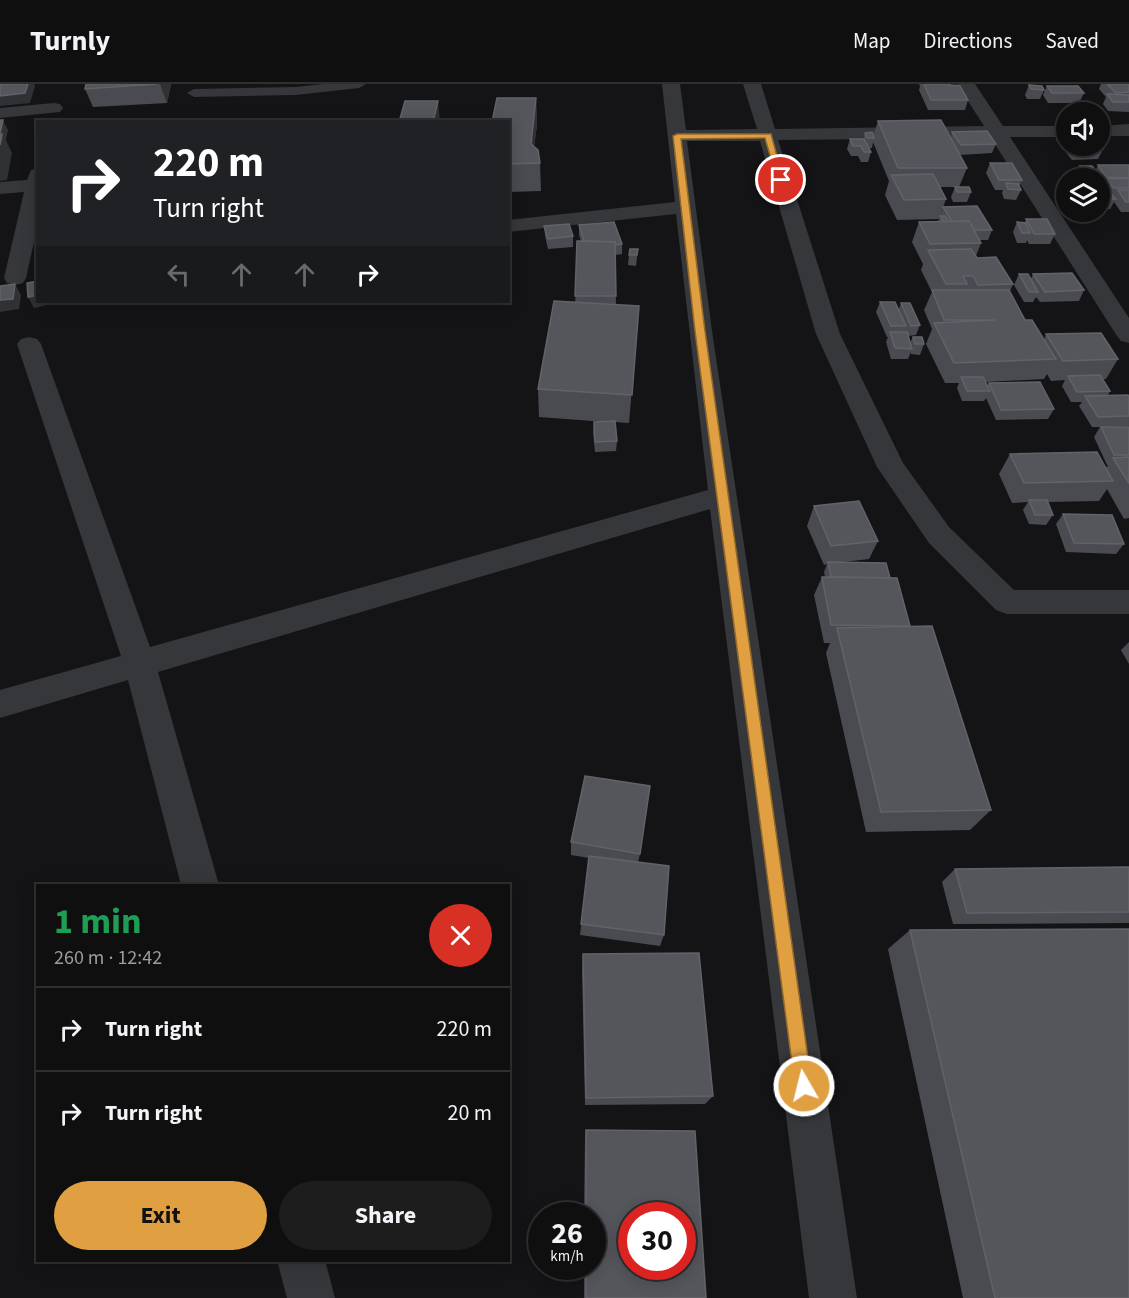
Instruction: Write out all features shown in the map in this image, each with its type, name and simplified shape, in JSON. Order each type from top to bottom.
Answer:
[{"type":"street","points":[[671,84],[722,496],[833,1298]]},
{"type":"street","points":[[752,84],[762,136],[828,334],[891,467],[939,535],[1007,602],[1129,602]]},
{"type":"street","points":[[966,84],[1129,336]]},
{"type":"street","points":[[0,113],[54,107]]},
{"type":"street","points":[[1110,131],[1129,130]]},
{"type":"street","points":[[677,136],[1056,131]]},
{"type":"street","points":[[0,188],[36,178]]},
{"type":"street","points":[[36,178],[7,279],[36,276]]},
{"type":"street","points":[[510,226],[686,207]]},
{"type":"street","points":[[29,344],[140,664],[200,884]]},
{"type":"street","points":[[0,704],[722,496]]},
{"type":"street","points":[[301,1262],[311,1298]]},
{"type":"lane","points":[[194,93],[297,91],[359,84]]},
{"type":"building","points":[[0,84],[28,84],[25,93],[0,96]]},
{"type":"building","points":[[86,84],[157,84],[85,89]]},
{"type":"building","points":[[924,84],[960,86],[968,100],[931,100]]},
{"type":"building","points":[[1107,84],[1129,84],[1129,92],[1116,93]]},
{"type":"building","points":[[1029,85],[1042,86],[1044,90],[1031,89]]},
{"type":"building","points":[[1047,86],[1078,86],[1084,93],[1052,93]]},
{"type":"building","points":[[1107,94],[1129,95],[1129,102],[1113,102]]},
{"type":"building","points":[[497,98],[536,98],[531,144],[538,150],[540,163],[510,164],[510,120],[492,120]]},
{"type":"building","points":[[405,101],[438,101],[433,120],[400,120]]},
{"type":"building","points":[[941,120],[967,168],[898,168],[878,121]]},
{"type":"building","points":[[987,131],[996,144],[961,145],[952,132]]},
{"type":"building","points":[[872,132],[874,138],[867,138],[865,133]]},
{"type":"building","points":[[850,139],[864,139],[871,152],[864,152],[861,146],[853,146]]},
{"type":"building","points":[[990,163],[1012,163],[1022,180],[999,180]]},
{"type":"building","points":[[1098,165],[1129,165],[1129,178],[1110,177],[1110,168],[1100,168]]},
{"type":"building","points":[[1080,166],[1094,168],[1082,168]]},
{"type":"building","points":[[933,174],[946,199],[904,200],[891,175]]},
{"type":"building","points":[[1129,178],[1129,188],[1113,188],[1110,179]]},
{"type":"building","points":[[1006,183],[1018,184],[1021,190],[1008,189]]},
{"type":"building","points":[[955,187],[969,187],[971,192],[957,192]]},
{"type":"building","points":[[1118,190],[1129,190],[1129,202],[1126,202]]},
{"type":"building","points":[[977,206],[992,230],[974,230],[969,221],[952,222],[943,207]]},
{"type":"building","points":[[940,216],[945,216],[949,222],[944,222]]},
{"type":"building","points":[[1026,219],[1047,219],[1055,234],[1034,234]]},
{"type":"building","points":[[969,221],[981,243],[930,244],[919,222]]},
{"type":"building","points":[[614,222],[622,244],[584,241],[579,225]]},
{"type":"building","points":[[1017,222],[1026,223],[1030,233],[1022,233]]},
{"type":"building","points":[[569,224],[573,236],[548,239],[544,226]]},
{"type":"building","points":[[577,241],[615,242],[616,296],[575,296]]},
{"type":"building","points":[[630,249],[638,249],[637,255],[629,255]]},
{"type":"building","points":[[971,249],[977,258],[996,257],[1013,284],[978,285],[973,276],[963,276],[967,284],[946,284],[928,250]]},
{"type":"building","points":[[1072,273],[1084,290],[1045,292],[1033,274]]},
{"type":"building","points":[[1019,274],[1028,274],[1038,292],[1029,292]]},
{"type":"building","points":[[36,281],[36,295],[28,297],[27,283]]},
{"type":"building","points":[[15,284],[13,299],[0,300],[0,286]]},
{"type":"building","points":[[932,290],[1009,290],[1025,320],[1032,320],[1056,359],[954,363],[934,323],[995,320],[944,320]]},
{"type":"building","points":[[554,301],[639,306],[632,395],[538,389]]},
{"type":"building","points":[[880,302],[895,302],[906,326],[891,326]]},
{"type":"building","points":[[901,303],[910,303],[920,325],[911,326]]},
{"type":"building","points":[[890,332],[907,332],[912,349],[895,348]]},
{"type":"building","points":[[1101,333],[1118,359],[1063,361],[1046,334]]},
{"type":"building","points":[[913,337],[922,337],[924,344],[915,344]]},
{"type":"building","points":[[1100,375],[1110,391],[1077,392],[1068,376]]},
{"type":"building","points":[[961,377],[983,377],[990,391],[967,391]]},
{"type":"building","points":[[1040,382],[1054,409],[1001,410],[989,383]]},
{"type":"building","points":[[1128,395],[1129,416],[1098,417],[1085,396]]},
{"type":"building","points":[[615,421],[617,441],[595,442],[594,422]]},
{"type":"building","points":[[1101,427],[1129,427],[1129,455],[1114,455]]},
{"type":"building","points":[[1097,452],[1113,481],[1024,483],[1010,454]]},
{"type":"building","points":[[1129,457],[1129,483],[1113,458]]},
{"type":"building","points":[[1029,500],[1047,500],[1053,515],[1035,515]]},
{"type":"building","points":[[859,501],[878,541],[831,546],[814,506]]},
{"type":"building","points":[[1063,514],[1112,515],[1124,544],[1074,543]]},
{"type":"building","points":[[828,562],[886,563],[890,578],[831,577]]},
{"type":"building","points":[[822,577],[897,578],[910,626],[831,625]]},
{"type":"building","points":[[932,626],[991,810],[881,812],[837,628]]},
{"type":"building","points":[[585,776],[650,786],[640,854],[571,842]]},
{"type":"building","points":[[589,856],[669,866],[664,935],[581,924]]},
{"type":"building","points":[[1129,867],[1129,912],[967,913],[955,869]]},
{"type":"building","points":[[1129,929],[1129,1298],[995,1298],[910,930]]},
{"type":"building","points":[[699,953],[713,1096],[586,1098],[583,954]]},
{"type":"building","points":[[586,1130],[695,1131],[706,1298],[586,1298],[586,1280],[606,1280],[606,1202],[586,1202]]},
{"type":"route","points":[[781,180],[768,136],[677,136],[700,331],[804,1086]]}]
